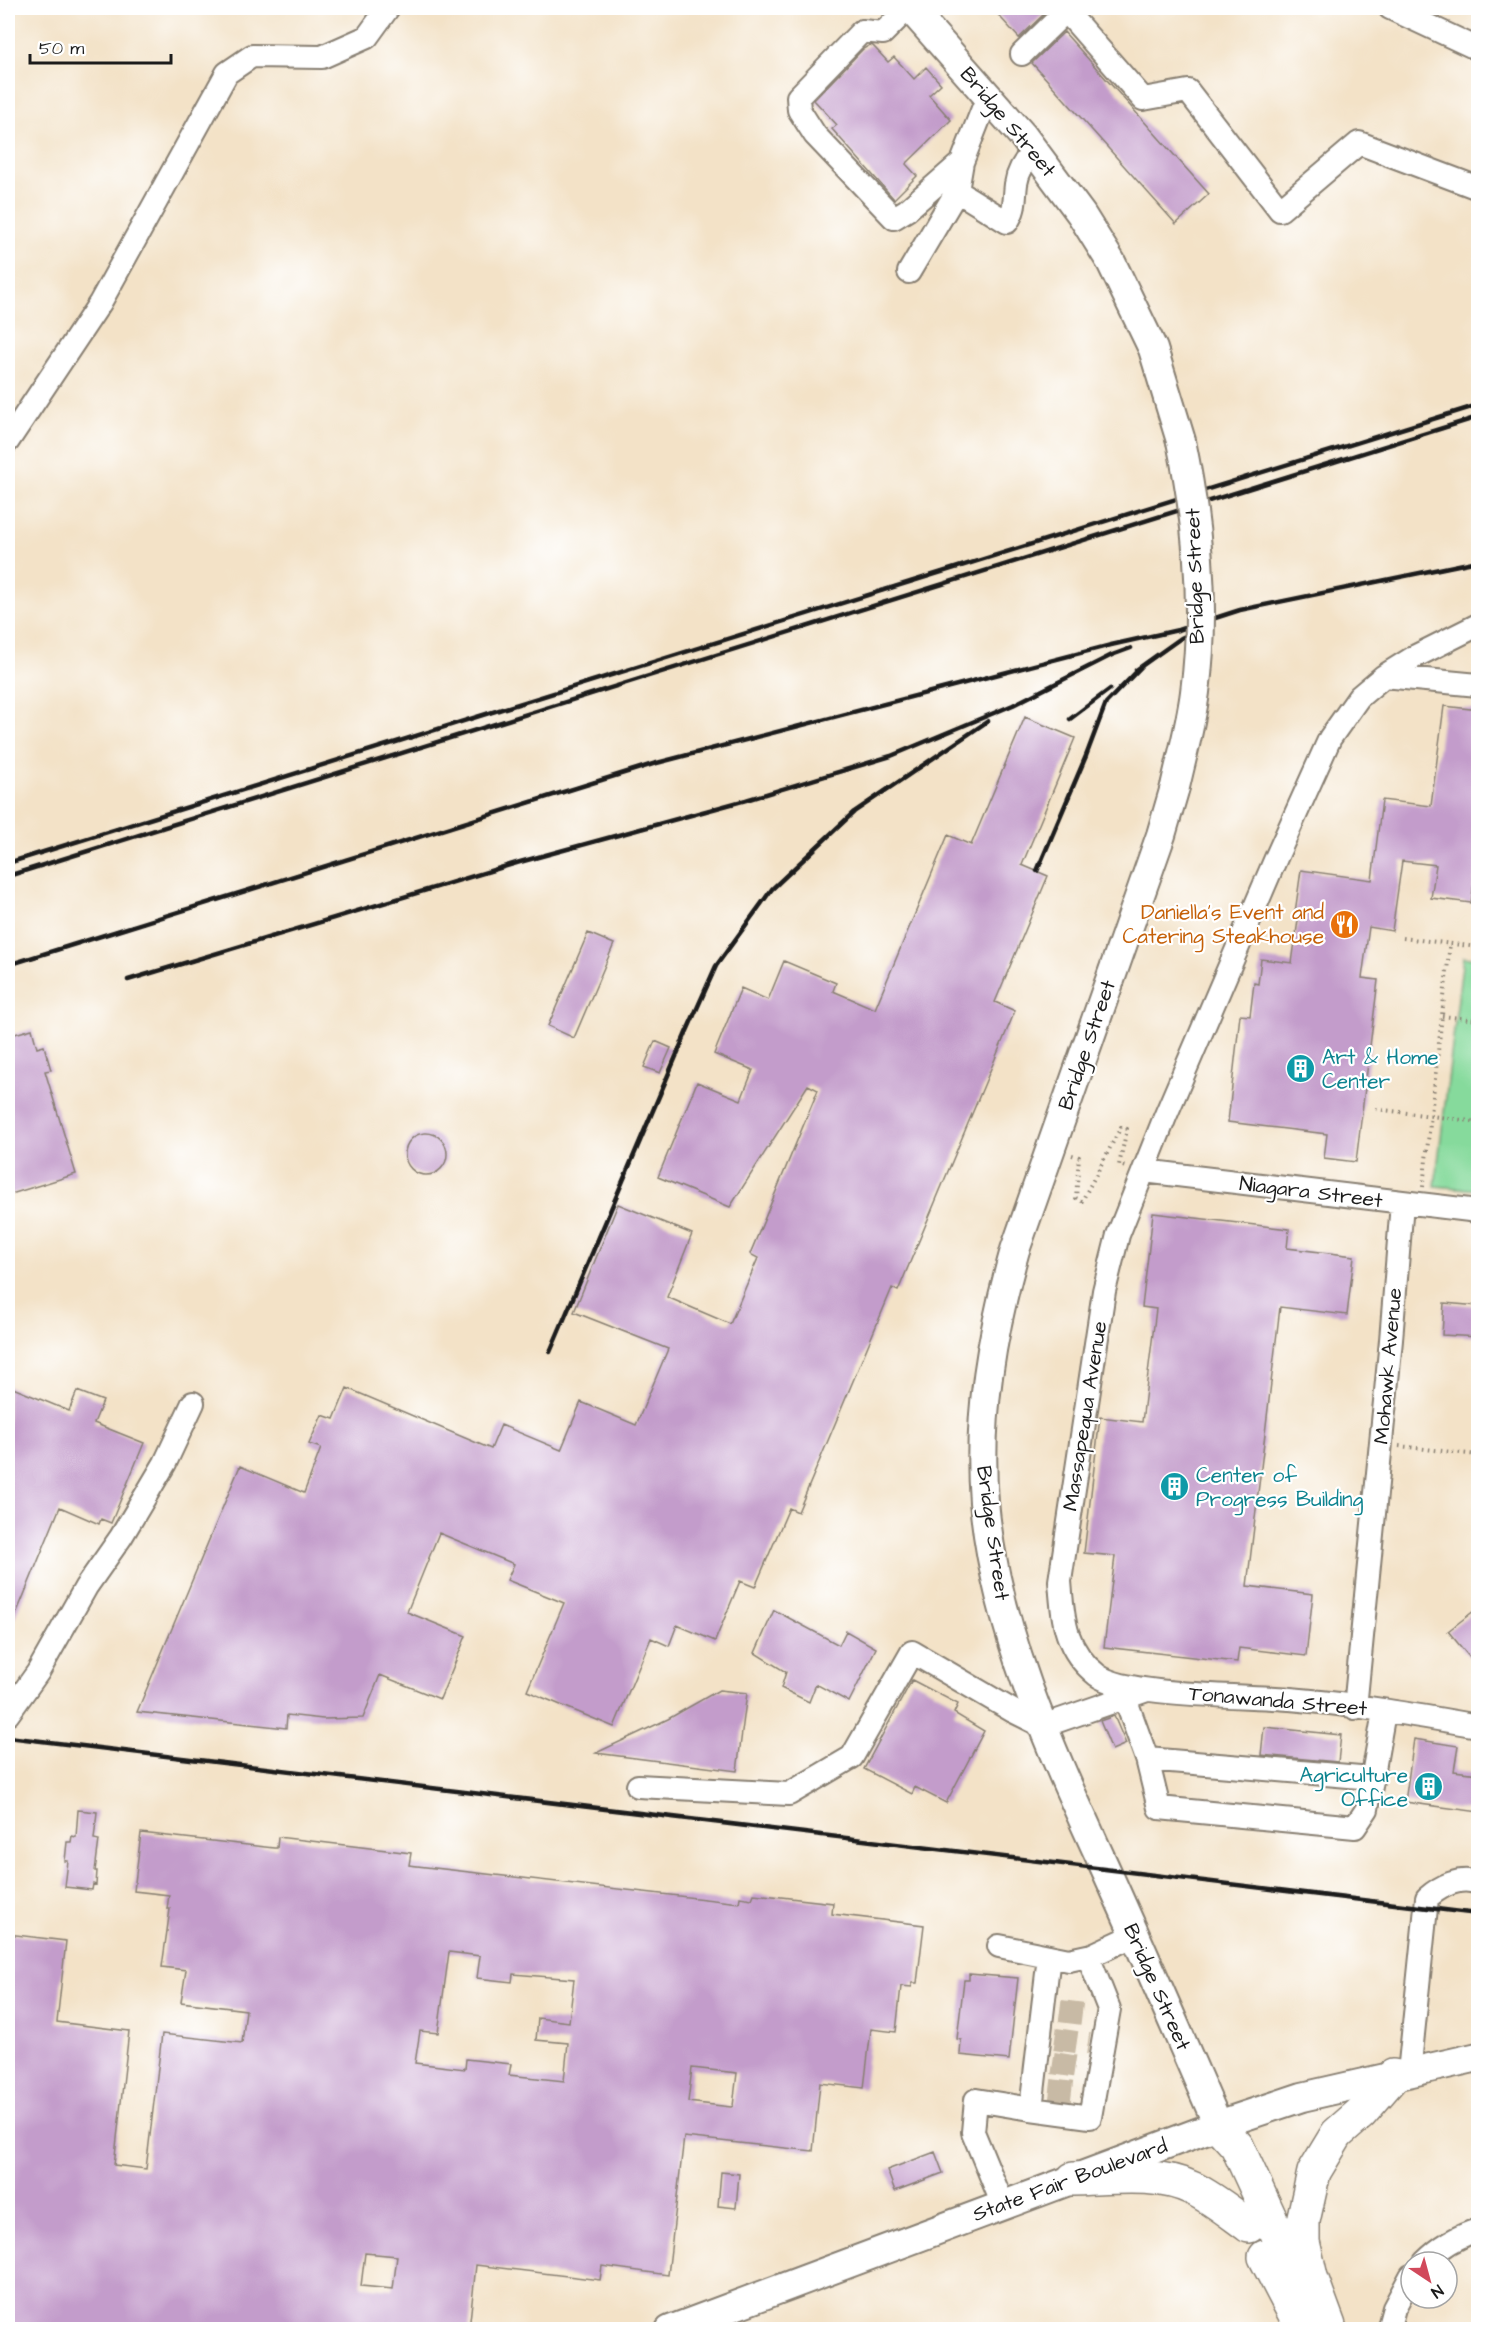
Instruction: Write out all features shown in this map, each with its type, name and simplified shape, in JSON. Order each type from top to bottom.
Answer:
[{"type":"highway","points":[[1321,2328],[1303,2242],[1303,2221],[1314,2172],[1337,2134],[1401,2074]]},
{"type":"highway","points":[[1218,2125],[1237,2146],[1321,2328]]},
{"type":"highway","points":[[1218,2125],[1217,2153],[1249,2226],[1321,2328]]},
{"type":"highway","points":[[1073,2179],[1154,2177],[1192,2188],[1226,2208],[1249,2226]]},
{"type":"main road","name":"Bridge Street","points":[[909,8],[1034,150],[1082,214],[1111,262],[1154,349],[1181,441],[1192,495],[1200,609],[1195,693],[1175,787],[1161,835],[1015,1250],[992,1344],[983,1446],[984,1502],[996,1585],[1021,1669],[1074,1803],[1218,2125]]},
{"type":"main road","name":"State Fair Boulevard","points":[[670,2330],[1218,2125],[1302,2097],[1479,2057]]},
{"type":"lane","points":[[8,441],[100,303],[227,73],[252,56],[322,57],[367,38],[388,8]]},
{"type":"lane","points":[[909,8],[883,33],[862,31],[798,97],[799,110],[815,135],[894,218],[907,210],[962,162]]},
{"type":"lane","points":[[1390,8],[1479,49]]},
{"type":"lane","points":[[1022,54],[1065,9],[1143,99],[1188,91],[1280,210],[1359,142],[1479,188]]},
{"type":"lane","points":[[909,272],[957,191],[962,162],[988,96]]},
{"type":"lane","points":[[957,191],[1007,222],[1014,212],[1016,182],[1022,164],[1034,150]]},
{"type":"lane","name":"Massapequa Avenue","points":[[1084,1662],[1069,1640],[1064,1625],[1060,1581],[1104,1291],[1118,1235],[1165,1117],[1330,738],[1359,697],[1384,676],[1416,656],[1479,625]]},
{"type":"lane","points":[[1384,676],[1479,686]]},
{"type":"lane","name":"Niagara Street","points":[[1144,1171],[1479,1211]]},
{"type":"lane","name":"Mohawk Avenue","points":[[1355,1708],[1381,1444],[1412,1204]]},
{"type":"lane","points":[[8,1714],[38,1672],[86,1587],[121,1537],[165,1463],[193,1403]]},
{"type":"lane","points":[[638,1786],[789,1794],[852,1757],[912,1652],[1043,1726],[1149,1690]]},
{"type":"lane","name":"Tonawanda Street","points":[[1084,1662],[1098,1676],[1114,1683],[1149,1690],[1291,1699],[1479,1726]]},
{"type":"lane","points":[[1125,1698],[1147,1759],[1159,1808],[1355,1827],[1367,1809],[1383,1712]]},
{"type":"lane","points":[[1147,1759],[1372,1778]]},
{"type":"lane","points":[[1401,2074],[1427,1898],[1439,1887],[1475,1882]]},
{"type":"lane","points":[[999,1946],[1069,1960],[1088,1956],[1135,1935]]},
{"type":"lane","points":[[1038,2096],[1051,2009],[1049,1956]]},
{"type":"lane","points":[[1003,2205],[973,2132],[975,2100],[1038,2096],[1090,2117],[1088,2095],[1099,2016],[1109,2009],[1088,1956]]},
{"type":"lane","points":[[1438,2250],[1465,2234],[1479,2230]]},
{"type":"lane","points":[[1388,2330],[1399,2299]]},
{"type":"path","points":[[1403,938],[1479,946]]},
{"type":"path","points":[[1412,1204],[1431,1116],[1450,943]]},
{"type":"path","points":[[1442,1016],[1479,1020]]},
{"type":"path","points":[[1376,1109],[1479,1122]]},
{"type":"path","points":[[1050,1150],[1079,1157],[1076,1197],[1082,1201],[1121,1127],[1127,1129],[1119,1165],[1144,1171]]},
{"type":"path","points":[[1381,1444],[1479,1455]]},
{"type":"path","points":[[1475,1882],[1479,1822]]},
{"type":"green space","points":[[1463,957],[1478,959],[1478,1190],[1435,1186]]},
{"type":"building","points":[[992,8],[1041,8],[1046,12],[1019,38]]},
{"type":"building","points":[[1064,32],[1209,194],[1176,224],[1032,63]]},
{"type":"building","points":[[870,45],[888,62],[894,57],[914,79],[926,67],[941,84],[929,95],[951,120],[906,164],[917,176],[894,199],[832,129],[837,125],[814,100],[863,49]]},
{"type":"building","points":[[1444,706],[1479,710],[1479,870],[1476,870],[1471,903],[1431,898],[1436,865],[1402,861],[1392,931],[1369,927],[1362,978],[1378,980],[1356,1162],[1324,1158],[1327,1134],[1228,1122],[1240,1015],[1250,1016],[1254,983],[1258,984],[1261,959],[1292,963],[1298,920],[1294,920],[1301,870],[1372,880],[1382,800],[1431,806]]},
{"type":"building","points":[[1025,717],[1075,738],[1022,865],[1048,876],[995,1002],[1015,1011],[898,1291],[892,1288],[798,1512],[789,1508],[755,1587],[740,1581],[715,1641],[677,1625],[669,1646],[651,1638],[614,1727],[527,1691],[564,1603],[507,1580],[514,1564],[439,1533],[407,1612],[466,1636],[440,1699],[380,1675],[363,1718],[323,1719],[287,1715],[286,1728],[137,1712],[240,1466],[304,1493],[321,1448],[309,1444],[322,1415],[334,1419],[347,1388],[491,1449],[501,1425],[561,1450],[581,1402],[636,1425],[668,1349],[574,1312],[618,1204],[692,1234],[667,1297],[730,1324],[758,1258],[750,1254],[818,1090],[808,1085],[730,1207],[658,1177],[697,1082],[741,1100],[753,1070],[714,1054],[741,988],[768,1000],[784,961],[836,983],[833,991],[875,1009],[948,835],[971,845]]},
{"type":"building","points":[[588,933],[614,944],[574,1038],[548,1026]]},
{"type":"building","points":[[32,1029],[37,1048],[44,1046],[51,1070],[45,1071],[76,1174],[8,1195],[8,1036]]},
{"type":"building","points":[[655,1041],[671,1048],[660,1073],[644,1067]]},
{"type":"building","points":[[426,1133],[434,1134],[441,1139],[446,1146],[446,1162],[441,1169],[434,1174],[426,1175],[418,1174],[411,1169],[406,1162],[405,1154],[406,1146],[411,1139],[418,1134]]},
{"type":"building","name":"Center of Progress Building","points":[[1153,1213],[1289,1229],[1287,1248],[1354,1256],[1347,1315],[1280,1307],[1247,1586],[1313,1594],[1306,1656],[1239,1648],[1237,1662],[1104,1647],[1115,1556],[1084,1553],[1100,1417],[1142,1422],[1156,1309],[1142,1307]]},
{"type":"building","points":[[1444,1303],[1479,1306],[1479,1337],[1442,1335]]},
{"type":"building","points":[[8,1386],[69,1411],[77,1391],[103,1401],[94,1423],[144,1443],[111,1523],[101,1519],[99,1524],[60,1507],[8,1634]]},
{"type":"building","points":[[1479,1607],[1479,1669],[1448,1631]]},
{"type":"building","points":[[774,1610],[839,1645],[846,1631],[876,1648],[849,1702],[816,1684],[809,1702],[781,1688],[786,1672],[755,1653]]},
{"type":"building","points":[[912,1680],[958,1704],[954,1713],[984,1731],[946,1803],[915,1787],[912,1794],[864,1769]]},
{"type":"building","points":[[719,1690],[747,1693],[737,1771],[596,1753],[668,1719]]},
{"type":"building","points":[[1114,1716],[1126,1744],[1112,1750],[1100,1721]]},
{"type":"building","points":[[1264,1727],[1341,1735],[1338,1762],[1261,1755]]},
{"type":"building","name":"Agriculture Office","points":[[1414,1739],[1458,1746],[1454,1771],[1479,1774],[1479,1812],[1405,1802]]},
{"type":"building","points":[[78,1810],[97,1812],[94,1839],[99,1840],[95,1871],[97,1871],[96,1885],[93,1884],[92,1890],[65,1887],[68,1861],[65,1861],[67,1842],[71,1842],[72,1836],[76,1837]]},
{"type":"building","points":[[141,1833],[274,1848],[277,1848],[278,1837],[411,1853],[409,1865],[739,1903],[740,1897],[752,1899],[754,1894],[833,1903],[832,1914],[924,1925],[917,1983],[912,1983],[912,1987],[901,1986],[896,2032],[871,2029],[864,2088],[820,2083],[813,2151],[684,2137],[668,2275],[602,2266],[600,2280],[476,2265],[469,2330],[8,2330],[8,1934],[66,1941],[57,2022],[129,2031],[114,2165],[146,2169],[162,2034],[242,2043],[246,2010],[181,2002],[186,1970],[162,1967],[170,1909],[167,1909],[169,1895],[134,1891]],"holes":[[[449,1952],[480,1956],[477,1978],[512,1982],[513,1974],[574,1979],[569,2022],[538,2018],[536,2040],[568,2043],[564,2081],[509,2075],[511,2064],[466,2059],[465,2069],[415,2063],[420,2031],[438,2033]],[[692,2068],[737,2073],[733,2106],[688,2102]],[[365,2253],[397,2256],[393,2289],[361,2286]]]},
{"type":"building","points":[[969,1974],[1018,1978],[1009,2060],[960,2055],[961,2040],[957,2039],[964,1980],[969,1980]]},
{"type":"building","points":[[935,2152],[943,2173],[895,2191],[887,2170]]},
{"type":"building","points":[[721,2172],[739,2174],[736,2208],[718,2206]]},
{"type":"tunnel","points":[[1060,2011],[1092,2015]]},
{"type":"tunnel","points":[[1055,2039],[1089,2044]]},
{"type":"tunnel","points":[[1053,2063],[1086,2068]]},
{"type":"tunnel","points":[[1050,2090],[1082,2094]]},
{"type":"railway","points":[[8,863],[1478,405]]},
{"type":"railway","points":[[8,876],[1478,417]]},
{"type":"railway","points":[[8,965],[653,764],[1111,645],[1178,630],[1240,610],[1478,561]]},
{"type":"railway","points":[[1136,670],[1181,638],[1194,632]]},
{"type":"railway","points":[[128,980],[520,862],[746,800],[891,756],[1013,705],[1112,655],[1131,648]]},
{"type":"railway","points":[[1037,871],[1106,703],[1142,666]]},
{"type":"railway","points":[[1070,719],[1110,689]]},
{"type":"railway","points":[[550,1352],[716,966],[772,889],[854,812],[988,721]]},
{"type":"railway","points":[[8,1737],[1478,1914]]},
{"type":"place","name":"Daniella's Event and Catering Steakhouse","points":[[1345,924]]},
{"type":"place","name":"Art & Home Center","points":[[1301,1069]]},
{"type":"place","name":"Center of Progress Building","points":[[1175,1487]]},
{"type":"place","name":"Agriculture Office","points":[[1429,1787]]}]
